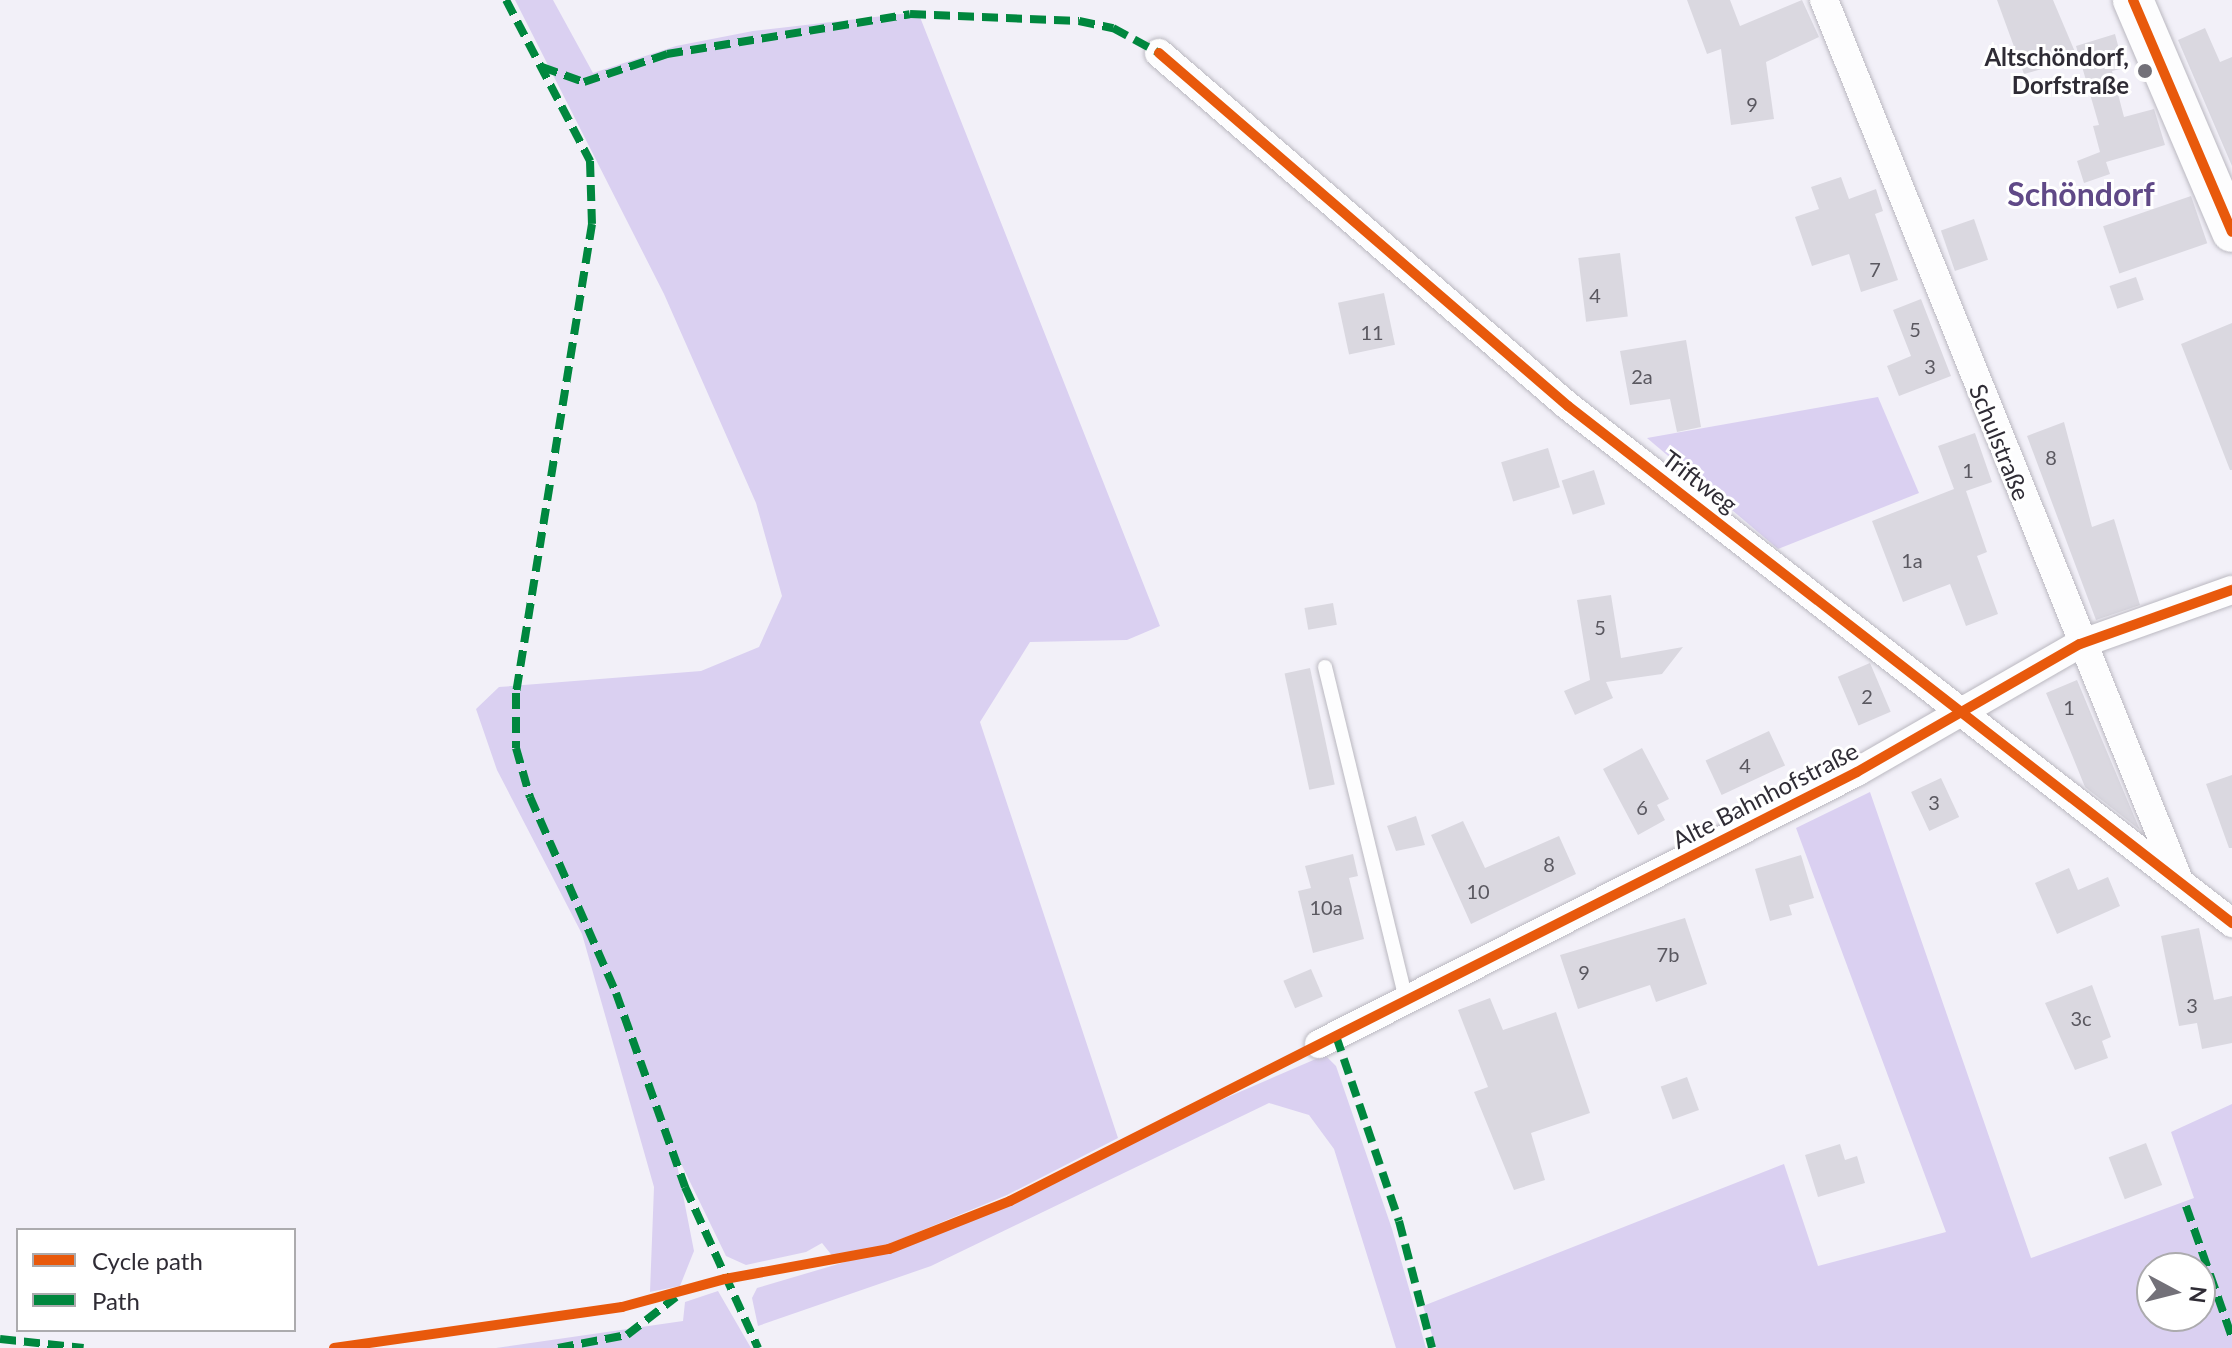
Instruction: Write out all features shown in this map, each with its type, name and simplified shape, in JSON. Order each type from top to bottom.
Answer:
[{"type":"street","name":"Schulstraße","points":[[1824,0],[2080,644],[2180,882]]},
{"type":"street","points":[[2133,0],[2232,232]]},
{"type":"street","name":"Triftweg","points":[[1159,53],[1568,406],[1965,709],[2232,923]]},
{"type":"street","name":"Alte Bahnhofstraße","points":[[1319,1044],[1844,778],[2080,644],[2232,590]]},
{"type":"lane","points":[[1325,667],[1406,1000]]},
{"type":"shaded area","points":[[515,0],[553,0],[593,73],[676,46],[753,31],[918,12],[1160,626],[1127,640],[1030,642],[980,722],[1118,1138],[1007,1195],[889,1244],[834,1258],[822,1243],[806,1252],[746,1265],[726,1256],[674,1149],[694,1251],[680,1286],[650,1292],[654,1187],[582,934],[497,770],[476,709],[499,687],[701,671],[759,647],[782,596],[756,503],[664,294]]},
{"type":"shaded area","points":[[1878,397],[1919,493],[1778,549],[1647,438]]},
{"type":"shaded area","points":[[1870,792],[2031,1258],[2194,1198],[2171,1132],[2232,1104],[2232,1348],[1436,1348],[1423,1306],[1784,1164],[1818,1266],[1946,1232],[1796,828]]},
{"type":"shaded area","points":[[1325,1055],[1336,1066],[1392,1229],[1426,1348],[1396,1348],[1334,1149],[1309,1115],[1269,1103],[931,1266],[758,1326],[752,1298],[757,1288],[889,1249],[1010,1201],[1119,1144]]},
{"type":"shaded area","points":[[718,1291],[751,1348],[496,1348],[683,1321],[685,1302]]},
{"type":"building","points":[[1687,0],[1730,0],[1740,26],[1802,0],[1819,37],[1766,62],[1774,119],[1731,125],[1721,49],[1707,54]]},
{"type":"building","points":[[1997,0],[2053,0],[2078,59],[2024,74]]},
{"type":"building","points":[[2205,28],[2220,62],[2232,57],[2232,166],[2178,40]]},
{"type":"building","points":[[2115,34],[2124,68],[2112,71],[2124,117],[2154,109],[2165,145],[2106,162],[2110,174],[2084,183],[2077,161],[2100,152],[2093,126],[2099,125],[2076,46]]},
{"type":"building","points":[[1841,177],[1849,199],[1876,189],[1883,211],[1875,214],[1898,280],[1861,292],[1849,254],[1812,266],[1795,217],[1819,209],[1811,187]]},
{"type":"building","points":[[2191,196],[2207,243],[2119,274],[2103,226]]},
{"type":"building","points":[[1974,219],[1988,260],[1955,271],[1941,230]]},
{"type":"building","points":[[1620,253],[1628,317],[1586,322],[1578,258]]},
{"type":"building","points":[[2136,277],[2144,300],[2117,309],[2110,286]]},
{"type":"building","points":[[1384,293],[1395,345],[1349,355],[1338,303]]},
{"type":"building","points":[[1921,299],[1951,376],[1899,396],[1887,366],[1911,356],[1893,310]]},
{"type":"building","points":[[2232,323],[2232,470],[2230,470],[2181,344]]},
{"type":"building","points":[[1686,340],[1701,427],[1677,432],[1670,399],[1630,405],[1620,351]]},
{"type":"building","points":[[2064,422],[2092,527],[2114,519],[2140,605],[2096,620],[2027,436]]},
{"type":"building","points":[[1975,433],[1992,482],[1966,491],[1987,552],[1977,556],[1998,614],[1966,626],[1950,584],[1903,602],[1872,521],[1954,489],[1938,446]]},
{"type":"building","points":[[1548,448],[1560,487],[1513,502],[1501,462]]},
{"type":"building","points":[[1594,470],[1605,504],[1573,515],[1562,481]]},
{"type":"building","points":[[1611,595],[1621,658],[1683,647],[1662,674],[1606,682],[1613,698],[1575,715],[1564,691],[1590,680],[1577,600]]},
{"type":"building","points":[[1333,603],[1337,625],[1308,630],[1304,608]]},
{"type":"building","points":[[1870,663],[1891,712],[1858,725],[1838,677]]},
{"type":"building","points":[[1310,668],[1335,784],[1309,790],[1285,673]]},
{"type":"building","points":[[2077,680],[2140,830],[2085,787],[2046,693]]},
{"type":"building","points":[[1769,731],[1785,765],[1722,795],[1706,761]]},
{"type":"building","points":[[1642,748],[1669,799],[1657,805],[1665,820],[1638,835],[1603,769]]},
{"type":"building","points":[[2232,775],[2232,848],[2229,848],[2206,784]]},
{"type":"building","points":[[1941,778],[1959,817],[1929,831],[1911,792]]},
{"type":"building","points":[[1416,816],[1425,845],[1396,851],[1387,826]]},
{"type":"building","points":[[1463,821],[1485,868],[1559,836],[1576,874],[1471,924],[1431,835]]},
{"type":"building","points":[[1353,854],[1358,876],[1349,878],[1364,939],[1313,953],[1298,891],[1311,888],[1305,866]]},
{"type":"building","points":[[1801,855],[1814,898],[1789,905],[1792,915],[1770,921],[1755,869]]},
{"type":"building","points":[[2069,868],[2078,890],[2108,877],[2120,906],[2057,934],[2035,883]]},
{"type":"building","points":[[1685,918],[1707,984],[1656,1002],[1650,985],[1578,1009],[1560,955]]},
{"type":"building","points":[[2199,928],[2214,1000],[2232,996],[2232,1043],[2202,1049],[2197,1023],[2179,1026],[2161,936]]},
{"type":"building","points":[[1311,969],[1323,997],[1295,1008],[1283,981]]},
{"type":"building","points":[[2092,985],[2111,1037],[2102,1041],[2108,1058],[2075,1070],[2045,1003]]},
{"type":"building","points":[[1490,998],[1503,1030],[1556,1012],[1590,1113],[1531,1133],[1545,1180],[1514,1190],[1474,1092],[1488,1087],[1458,1010]]},
{"type":"building","points":[[1687,1077],[1699,1110],[1673,1119],[1661,1087]]},
{"type":"building","points":[[2146,1143],[2162,1185],[2125,1199],[2109,1157]]},
{"type":"building","points":[[1840,1144],[1845,1160],[1857,1156],[1865,1183],[1818,1197],[1805,1155]]},
{"type":"marked path","points":[[506,0],[590,161],[592,224],[516,693],[516,748],[530,797],[616,993],[685,1187],[758,1348]]},
{"type":"marked path","points":[[542,67],[584,82],[667,54],[910,14],[1079,21],[1113,28],[1159,53]]},
{"type":"marked path","points":[[1336,1036],[1399,1221],[1432,1348]]},
{"type":"marked path","points":[[2186,1206],[2232,1337]]},
{"type":"marked path","points":[[558,1348],[627,1335],[676,1297]]},
{"type":"marked path","points":[[0,1339],[84,1348]]},
{"type":"cycle path","points":[[2133,0],[2232,232]]},
{"type":"cycle path","points":[[1159,53],[1568,406],[2232,923]]},
{"type":"cycle path","points":[[334,1348],[622,1307],[725,1279],[889,1249],[1010,1201],[1857,772],[2080,644],[2232,590]]},
{"type":"place","name":"Altschöndorf, Dorfstraße","points":[[2145,71]]},
{"type":"district","name":"Schöndorf","points":[[2081,194]]}]
